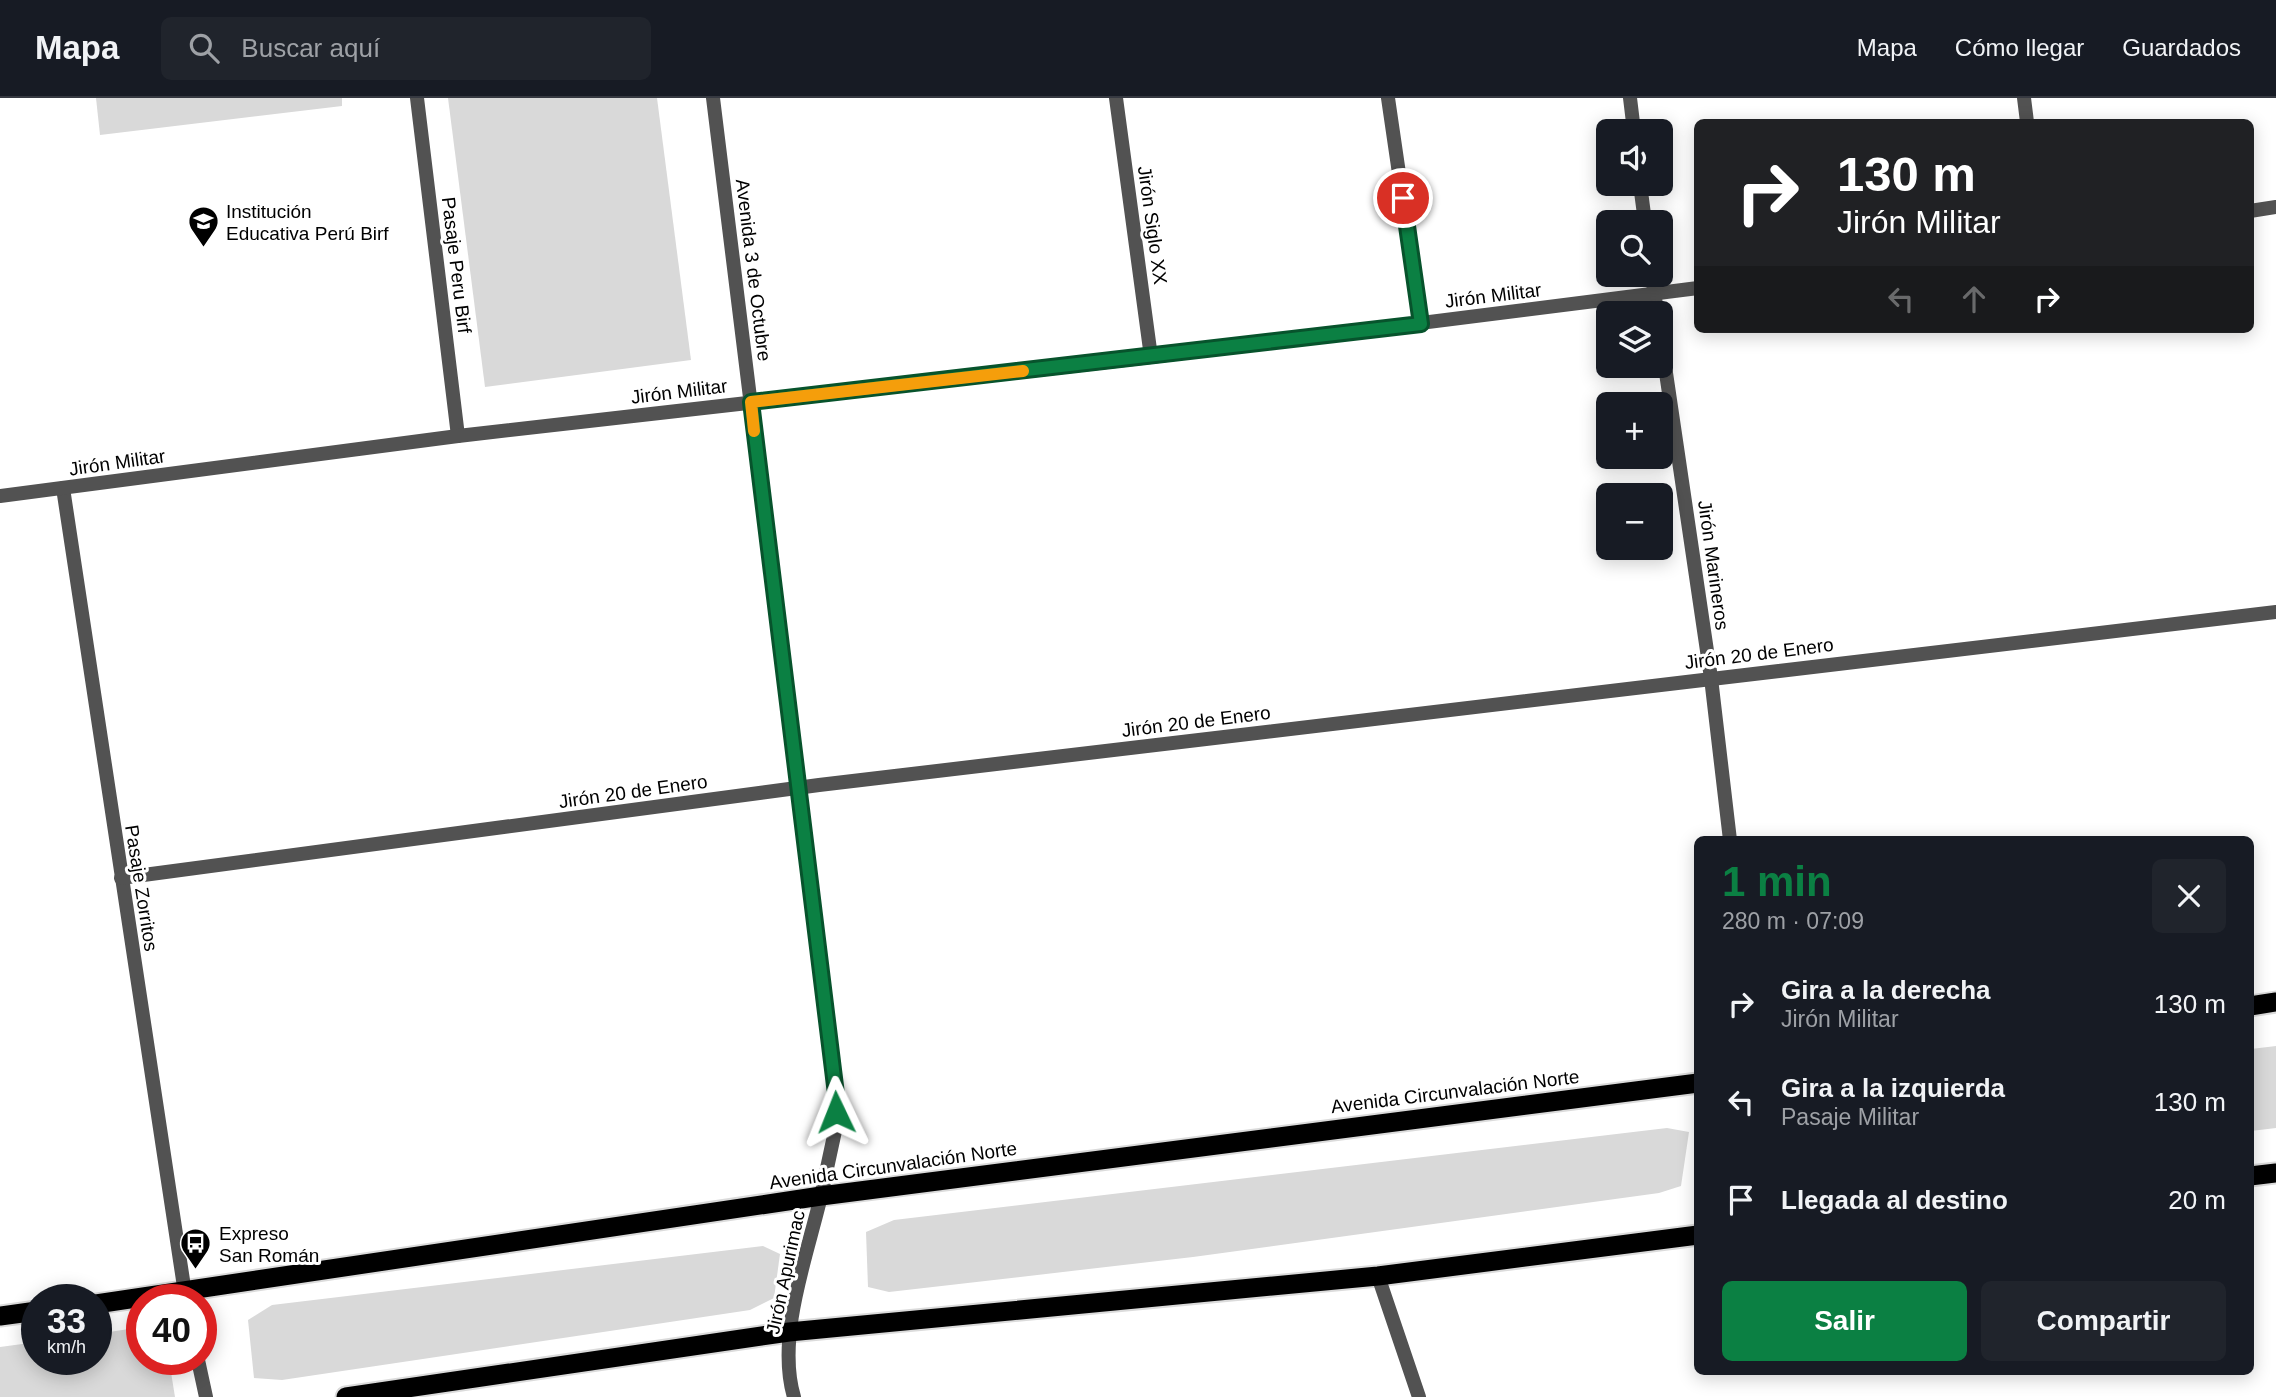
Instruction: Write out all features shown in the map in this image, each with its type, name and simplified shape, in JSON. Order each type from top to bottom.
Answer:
[{"type":"highway","points":[[2254,1005],[2276,1002]]},
{"type":"highway","name":"Avenida Circunvalación Norte","points":[[217,1291],[821,1196],[1694,1084]]},
{"type":"highway","points":[[2254,1176],[2276,1173]]},
{"type":"highway","points":[[346,1397],[789,1332],[1378,1276],[1694,1236]]},
{"type":"highway","points":[[0,1316],[21,1313]]},
{"type":"street","name":"Pasaje Peru Birf","points":[[417,98],[458,436]]},
{"type":"street","name":"Avenida 3 de Octubre","points":[[713,98],[836,1094],[835,1131],[821,1196]]},
{"type":"street","name":"Jirón Siglo XX","points":[[1116,98],[1151,357]]},
{"type":"street","points":[[1388,98],[1421,324]]},
{"type":"street","points":[[1630,98],[1633,119]]},
{"type":"street","points":[[2024,98],[2027,119]]},
{"type":"street","points":[[2254,210],[2276,207]]},
{"type":"street","points":[[1653,287],[1655,301]]},
{"type":"street","name":"Jirón Militar","points":[[0,496],[458,436],[1151,357],[1694,289]]},
{"type":"street","name":"Jirón Marineros","points":[[1667,378],[1711,678],[1730,836]]},
{"type":"street","name":"Pasaje Zorritos","points":[[63,488],[183,1284]]},
{"type":"street","name":"Jirón 20 de Enero","points":[[121,878],[798,788],[2276,612]]},
{"type":"street","name":"Jirón Apurimac","points":[[794,1397],[789,1381],[789,1332],[821,1196]]},
{"type":"street","points":[[1378,1276],[1419,1397]]},
{"type":"street","points":[[201,1375],[206,1397]]},
{"type":"shaded area","points":[[96,98],[342,98],[342,106],[100,135]]},
{"type":"shaded area","points":[[448,98],[657,98],[691,360],[485,387]]},
{"type":"shaded area","points":[[2276,1046],[2276,1128],[2254,1131],[2254,1049]]},
{"type":"shaded area","points":[[1667,1128],[1689,1132],[1681,1186],[1659,1193],[1193,1257],[889,1292],[868,1287],[866,1232],[894,1220]]},
{"type":"shaded area","points":[[763,1246],[780,1254],[774,1298],[750,1310],[282,1380],[254,1378],[248,1320],[272,1305]]},
{"type":"shaded area","points":[[126,1329],[126,1375],[171,1375],[175,1397],[0,1397],[0,1347],[21,1344],[21,1375],[112,1375],[112,1332]]},
{"type":"slow traffic","points":[[754,431],[751,402],[1023,371]]},
{"type":"place","name":"Institución Educativa Perú Birf","points":[[203,249]]},
{"type":"place","name":"Expreso San Román","points":[[196,1271]]},
{"type":"route","points":[[836,1112],[836,1094],[751,402],[1421,324],[1403,198]]}]
